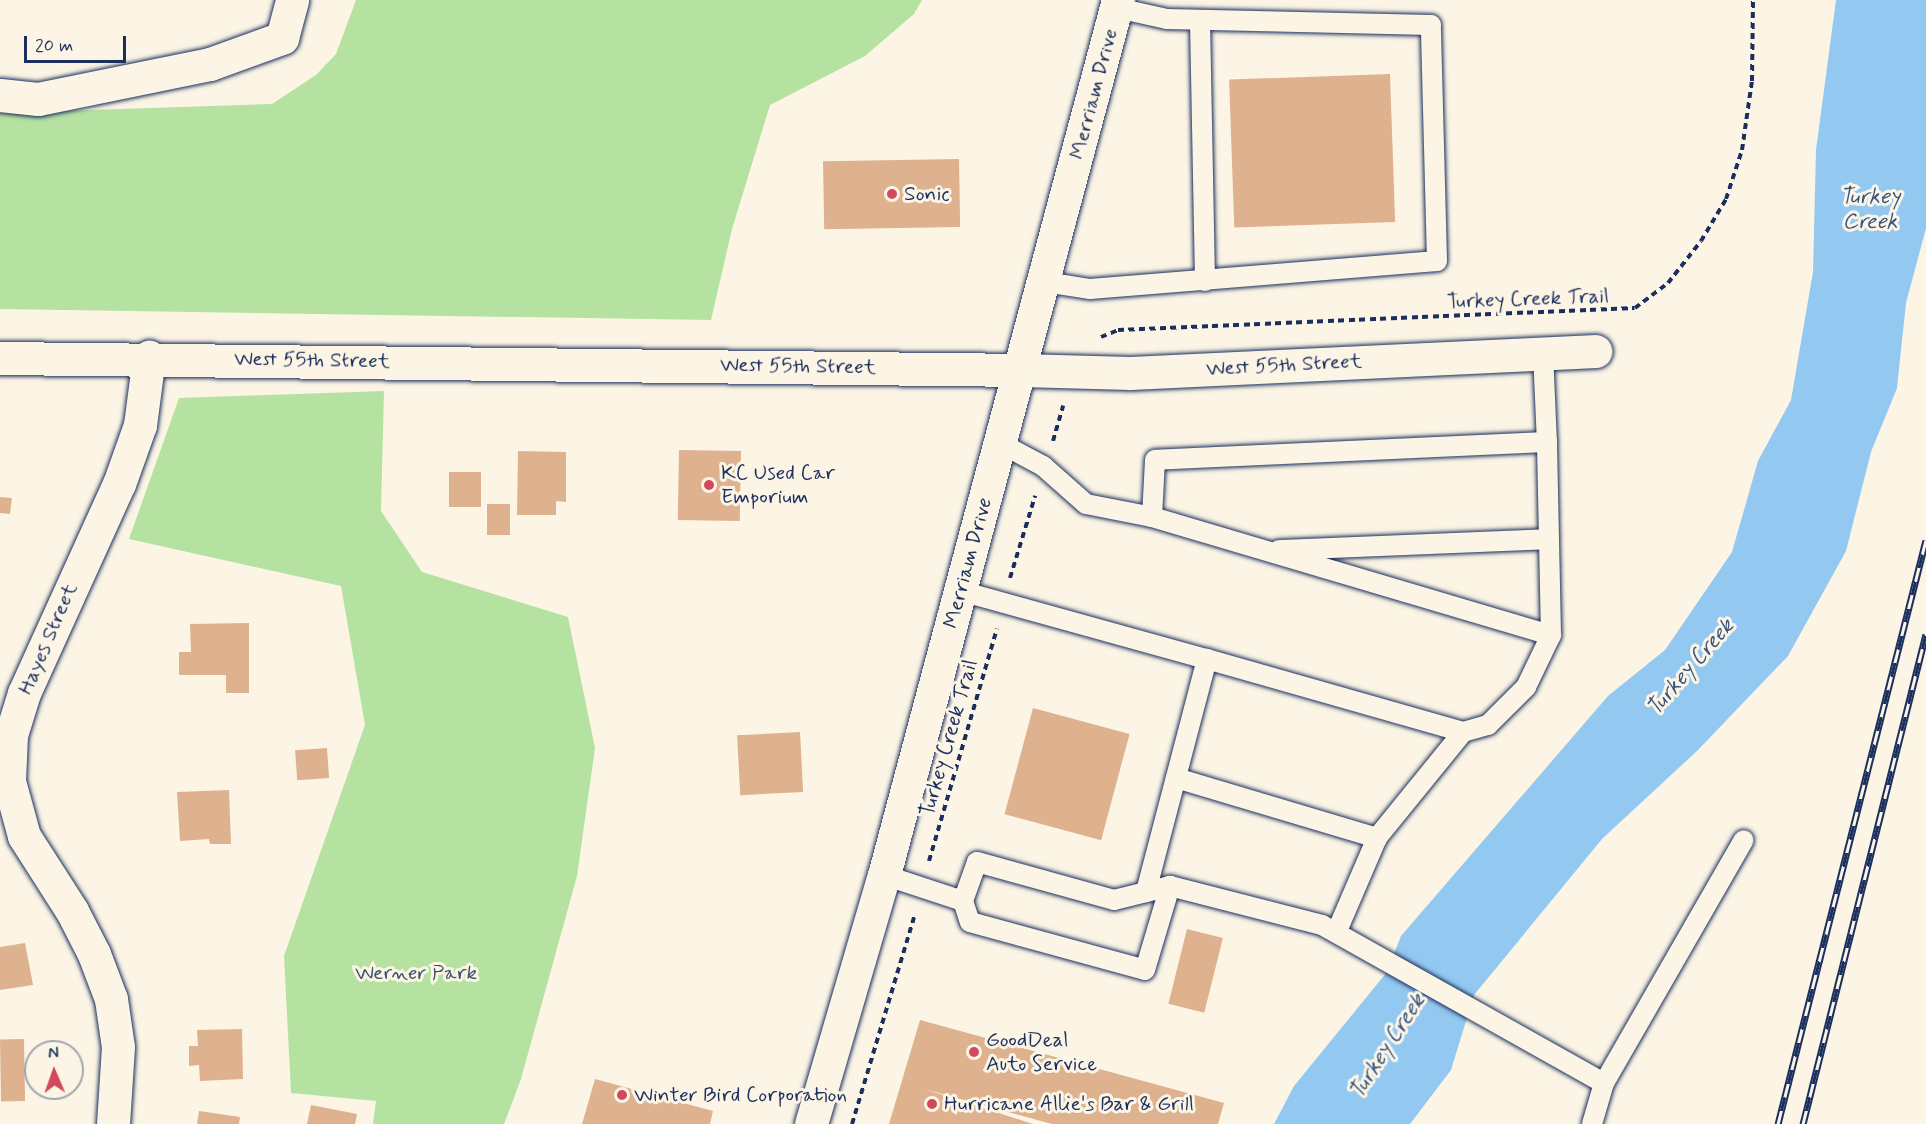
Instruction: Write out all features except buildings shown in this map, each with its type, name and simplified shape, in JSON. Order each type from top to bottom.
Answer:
[{"type":"street","points":[[0,95],[38,99],[210,64],[282,39],[292,0]]},
{"type":"street","name":"Merriam Drive","points":[[811,1124],[884,875],[1118,4]]},
{"type":"street","name":"West 55th Street","points":[[0,358],[149,357],[1131,373],[1595,351]]},
{"type":"street","name":"Hayes Street","points":[[113,1124],[118,1047],[111,999],[86,936],[24,836],[9,782],[12,735],[24,693],[119,484],[140,425],[149,357]]},
{"type":"lane","points":[[1045,282],[1090,289],[1437,261],[1431,25],[1167,19],[1118,4]]},
{"type":"lane","points":[[1200,20],[1205,281]]},
{"type":"lane","points":[[961,591],[1464,732],[1488,725],[1526,687],[1551,635],[1543,352]]},
{"type":"lane","points":[[1152,517],[1155,460],[1547,442]]},
{"type":"lane","points":[[1000,443],[1043,466],[1086,504],[1152,517],[1551,635]]},
{"type":"lane","points":[[1262,551],[1549,539]]},
{"type":"lane","points":[[1146,892],[1207,659]]},
{"type":"lane","points":[[1336,933],[1377,838],[1464,732]]},
{"type":"lane","points":[[1176,778],[1377,838]]},
{"type":"lane","points":[[1592,1124],[1604,1083],[1744,840]]},
{"type":"lane","points":[[1170,885],[1145,970],[970,922],[963,901],[977,862],[1114,900],[1170,885],[1322,925],[1604,1083]]},
{"type":"lane","points":[[884,875],[963,901]]},
{"type":"path","name":"Turkey Creek Trail","points":[[1089,341],[1118,330],[1635,308],[1668,283],[1701,241],[1726,199],[1742,150],[1752,81],[1753,0]]},
{"type":"path","points":[[1052,446],[1064,402]]},
{"type":"path","points":[[1013,564],[1035,498]]},
{"type":"path","name":"Turkey Creek Trail","points":[[931,854],[996,631]]},
{"type":"path","points":[[852,1124],[915,916]]},
{"type":"green space","points":[[356,0],[922,0],[914,14],[865,56],[770,105],[732,229],[711,320],[0,309],[0,113],[272,104],[316,75],[336,54]]},
{"type":"green space","name":"Werner Park","points":[[384,391],[381,511],[422,572],[568,617],[595,748],[577,876],[521,1079],[504,1124],[373,1124],[376,1101],[291,1093],[284,956],[365,725],[341,586],[129,539],[179,398]]},
{"type":"water","name":"Turkey Creek","points":[[1836,0],[1926,0],[1926,228],[1906,303],[1897,388],[1871,452],[1846,551],[1788,656],[1698,750],[1602,839],[1474,995],[1451,1070],[1410,1124],[1274,1124],[1294,1086],[1387,972],[1401,936],[1608,696],[1665,650],[1732,552],[1758,461],[1791,400],[1813,272],[1816,150]]},
{"type":"railway","points":[[1778,1124],[1926,540]]},
{"type":"railway","points":[[1803,1124],[1926,634]]},
{"type":"place","name":"Sonic","points":[[892,194]]},
{"type":"place","name":"KC Used Car Emporium","points":[[709,485]]},
{"type":"place","name":"GoodDeal Auto Service","points":[[974,1052]]},
{"type":"place","name":"Winter Bird Corporation","points":[[622,1095]]},
{"type":"place","name":"Hurricane Allie's Bar & Grill","points":[[932,1104]]}]
